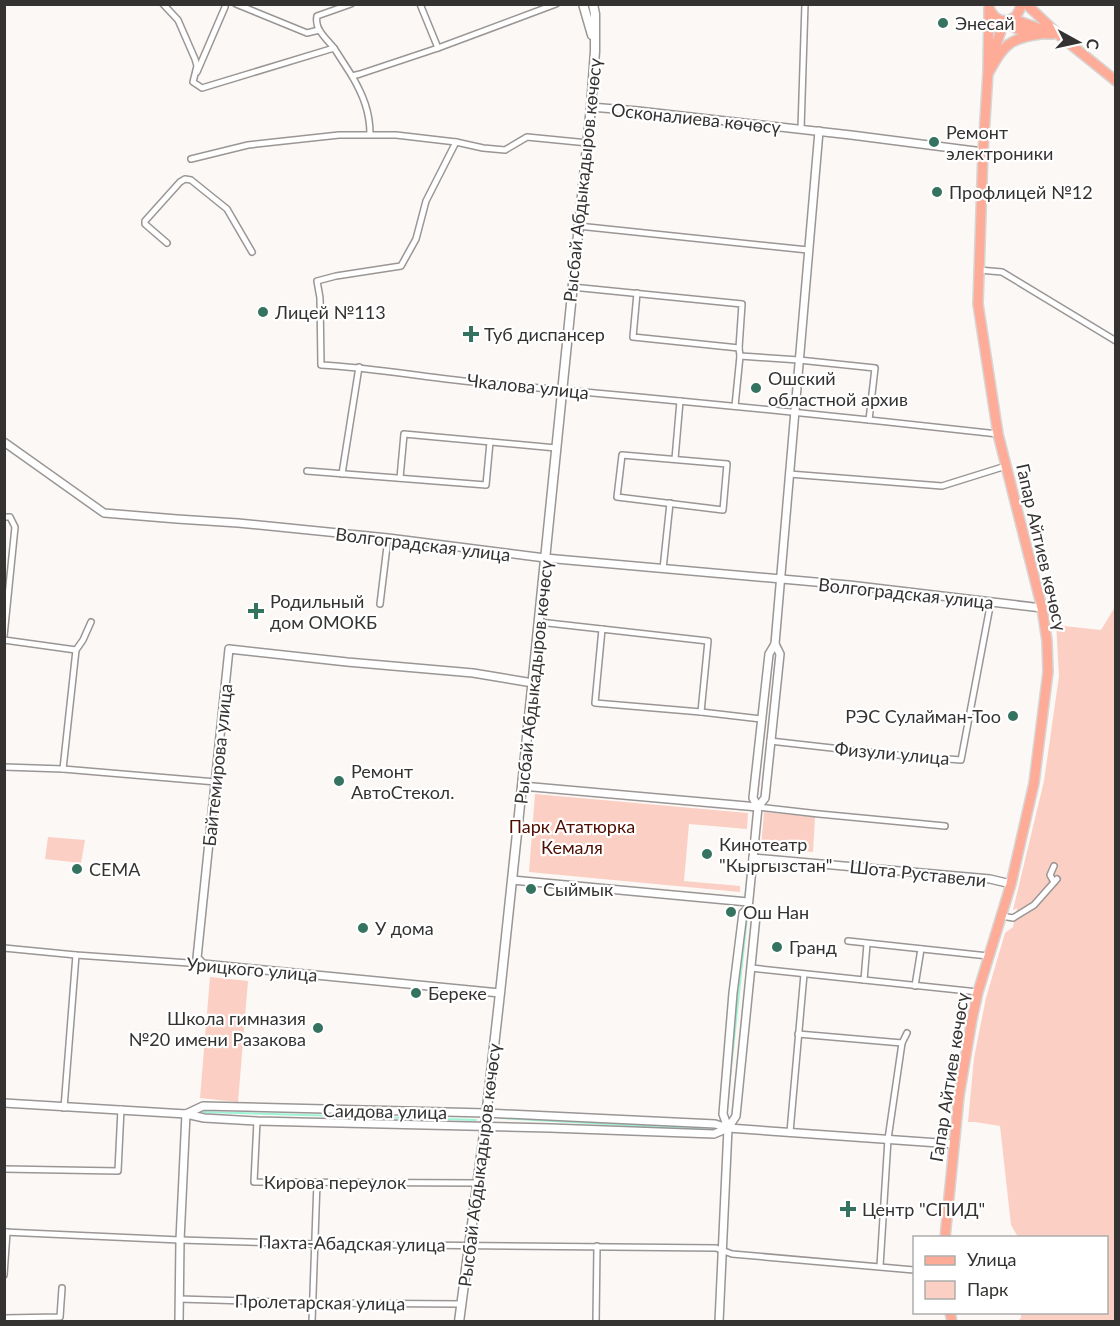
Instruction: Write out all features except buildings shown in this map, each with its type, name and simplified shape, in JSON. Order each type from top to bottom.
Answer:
[{"type":"main road","name":"Рысбай Абдыкадыров көчөсү","points":[[583,4],[594,41]]},
{"type":"main road","name":"Рысбай Абдыкадыров көчөсү","points":[[459,1322],[500,993],[588,143],[594,70],[595,14],[593,4]]},
{"type":"main road","name":"Гапар Айтиев көчөсү","points":[[988,75],[1008,20],[1018,14],[1021,4]]},
{"type":"main road","points":[[1026,4],[1056,35],[1116,81]]},
{"type":"main road","name":"Гапар Айтиев көчөсү","points":[[945,1236],[953,1144],[972,1019],[988,956],[1011,884],[1034,783],[1048,672],[1048,648],[1042,608],[998,435],[978,304],[989,6]]},
{"type":"main road","points":[[989,6],[993,16],[999,20],[1008,20],[1056,35]]},
{"type":"main road","points":[[1008,20],[1016,29],[1056,35]]},
{"type":"main road","points":[[988,75],[997,58],[1010,44],[1024,37],[1041,34]]},
{"type":"street","points":[[163,4],[178,20],[195,59],[193,82]]},
{"type":"street","points":[[236,4],[307,33],[319,30]]},
{"type":"street","points":[[351,4],[317,16],[316,21],[319,30],[352,76],[367,105],[370,134]]},
{"type":"street","points":[[420,4],[438,48]]},
{"type":"street","points":[[352,76],[438,48],[556,4]]},
{"type":"street","name":"Осконалиева көчөсү","points":[[801,129],[805,4]]},
{"type":"street","points":[[193,82],[225,7]]},
{"type":"street","points":[[193,82],[202,88],[333,48]]},
{"type":"street","name":"Осконалиева көчөсү","points":[[591,107],[819,131],[983,152]]},
{"type":"street","points":[[758,807],[753,798],[760,719],[769,654],[774,644],[819,131]]},
{"type":"street","points":[[191,159],[248,145],[318,136],[396,135],[505,150],[527,136],[588,143]]},
{"type":"street","name":"Чкалова улица","points":[[456,142],[426,201],[416,239],[401,266],[317,281],[320,298],[321,365],[795,412],[998,435]]},
{"type":"street","points":[[167,243],[145,221],[185,179],[191,180],[227,209],[252,252]]},
{"type":"street","points":[[578,226],[808,250]]},
{"type":"street","points":[[979,270],[1002,272],[1116,341]]},
{"type":"street","points":[[572,287],[742,304],[735,406]]},
{"type":"street","points":[[637,293],[633,337],[739,348]]},
{"type":"street","points":[[740,356],[875,368],[869,420]]},
{"type":"street","points":[[342,474],[359,367]]},
{"type":"street","points":[[675,459],[680,401]]},
{"type":"street","points":[[399,478],[404,434],[556,448]]},
{"type":"street","name":"Волгоградская улица","points":[[4,442],[104,513],[388,538],[545,558],[849,585],[1042,608]]},
{"type":"street","points":[[307,471],[486,485],[490,442]]},
{"type":"street","points":[[622,455],[727,464],[723,510],[670,503],[617,497],[622,455]]},
{"type":"street","points":[[789,474],[942,486],[1006,466]]},
{"type":"street","points":[[663,569],[670,503]]},
{"type":"street","points":[[4,517],[10,517],[15,527],[4,638],[76,650]]},
{"type":"street","points":[[381,604],[388,538]]},
{"type":"street","name":"Физули улица","points":[[770,741],[961,760],[991,602]]},
{"type":"street","points":[[63,769],[76,650],[91,622]]},
{"type":"street","points":[[539,622],[708,641],[701,712]]},
{"type":"street","points":[[602,629],[595,703],[760,719]]},
{"type":"street","points":[[719,1322],[728,1128],[723,1114],[733,993],[743,913],[748,905],[758,807],[765,798],[780,654],[774,644]]},
{"type":"street","name":"Байтемирова улица","points":[[203,964],[196,958],[229,649],[473,673],[533,683]]},
{"type":"street","points":[[4,767],[63,769],[216,782]]},
{"type":"street","points":[[522,786],[945,826]]},
{"type":"street","name":"Шота Руставели","points":[[753,858],[990,879],[1011,884]]},
{"type":"street","points":[[1002,916],[1013,918],[1034,905],[1056,881],[1050,875],[1054,866]]},
{"type":"street","points":[[512,880],[748,905],[756,916],[736,1116],[728,1128]]},
{"type":"street","points":[[848,941],[988,956]]},
{"type":"street","points":[[864,980],[867,944]]},
{"type":"street","name":"Урицкого улица","points":[[4,948],[203,964],[500,993]]},
{"type":"street","points":[[915,986],[921,950]]},
{"type":"street","points":[[64,1108],[76,955]]},
{"type":"street","points":[[751,968],[978,992]]},
{"type":"street","points":[[790,1132],[804,974]]},
{"type":"street","points":[[880,1266],[888,1139],[902,1043],[907,1033]]},
{"type":"street","points":[[798,1034],[902,1043]]},
{"type":"street","name":"Саидова улица","points":[[4,1103],[186,1113],[204,1118],[257,1121],[714,1134],[728,1128]]},
{"type":"street","name":"Саидова улица","points":[[186,1113],[203,1106],[486,1113],[715,1124],[728,1128],[953,1144]]},
{"type":"street","points":[[4,1168],[118,1171],[121,1109]]},
{"type":"street","points":[[179,1322],[186,1113]]},
{"type":"street","name":"Кирова переулок","points":[[257,1121],[254,1182],[478,1183]]},
{"type":"street","points":[[312,1322],[317,1182]]},
{"type":"street","points":[[4,1275],[6,1232]]},
{"type":"street","name":"Пахта-Абадская улица","points":[[6,1232],[315,1244],[716,1248],[732,1254],[913,1270]]},
{"type":"street","points":[[596,1322],[597,1246]]},
{"type":"street","points":[[4,1318],[60,1317],[62,1288]]},
{"type":"street","name":"Пролетарская улица","points":[[179,1299],[461,1304]]},
{"type":"green space","points":[[1115,607],[1115,1321],[1018,1321],[1021,1314],[1108,1314],[1108,1236],[1017,1236],[1011,1225],[1000,1126],[968,1122],[974,1058],[986,998],[1005,933],[1013,927],[1017,908],[1013,910],[1044,781],[1059,676],[1056,622],[1064,626],[1101,630]]},
{"type":"green space","name":"Парк Ататюрка Кемаля","points":[[535,794],[748,813],[747,829],[689,824],[684,881],[740,886],[740,892],[529,872]]},
{"type":"green space","points":[[764,812],[815,817],[813,852],[761,847]]},
{"type":"green space","points":[[48,837],[85,840],[81,863],[45,859]]},
{"type":"green space","points":[[210,977],[248,981],[238,1102],[200,1098]]},
{"type":"waterway","points":[[726,1115],[747,917]]},
{"type":"waterway","points":[[204,1112],[476,1120]]},
{"type":"waterway","points":[[499,1118],[716,1130]]},
{"type":"place","name":"Энесай","points":[[943,23]]},
{"type":"place","name":"Ремонт электроники","points":[[934,142]]},
{"type":"place","name":"Профлицей №12","points":[[937,192]]},
{"type":"place","name":"Лицей №113","points":[[263,312]]},
{"type":"place","name":"Туб диспансер","points":[[471,334]]},
{"type":"place","name":"Ошский областной архив","points":[[756,388]]},
{"type":"place","name":"Родильный дом ОМОКБ","points":[[256,611]]},
{"type":"place","name":"РЭС Сулайман-Тоо","points":[[1013,716]]},
{"type":"place","name":"Ремонт АвтоСтекол.","points":[[339,781]]},
{"type":"place","name":"Кинотеатр \"Кыргызстан\"","points":[[707,854]]},
{"type":"place","name":"СЕМА","points":[[77,869]]},
{"type":"place","name":"Сыймык","points":[[531,889]]},
{"type":"place","name":"Ош Нан","points":[[731,912]]},
{"type":"place","name":"У дома","points":[[363,928]]},
{"type":"place","name":"Гранд","points":[[777,947]]},
{"type":"place","name":"Береке","points":[[416,993]]},
{"type":"place","name":"Школа гимназия №20 имени Разакова","points":[[318,1028]]},
{"type":"place","name":"Центр \"СПИД\"","points":[[848,1209]]}]
